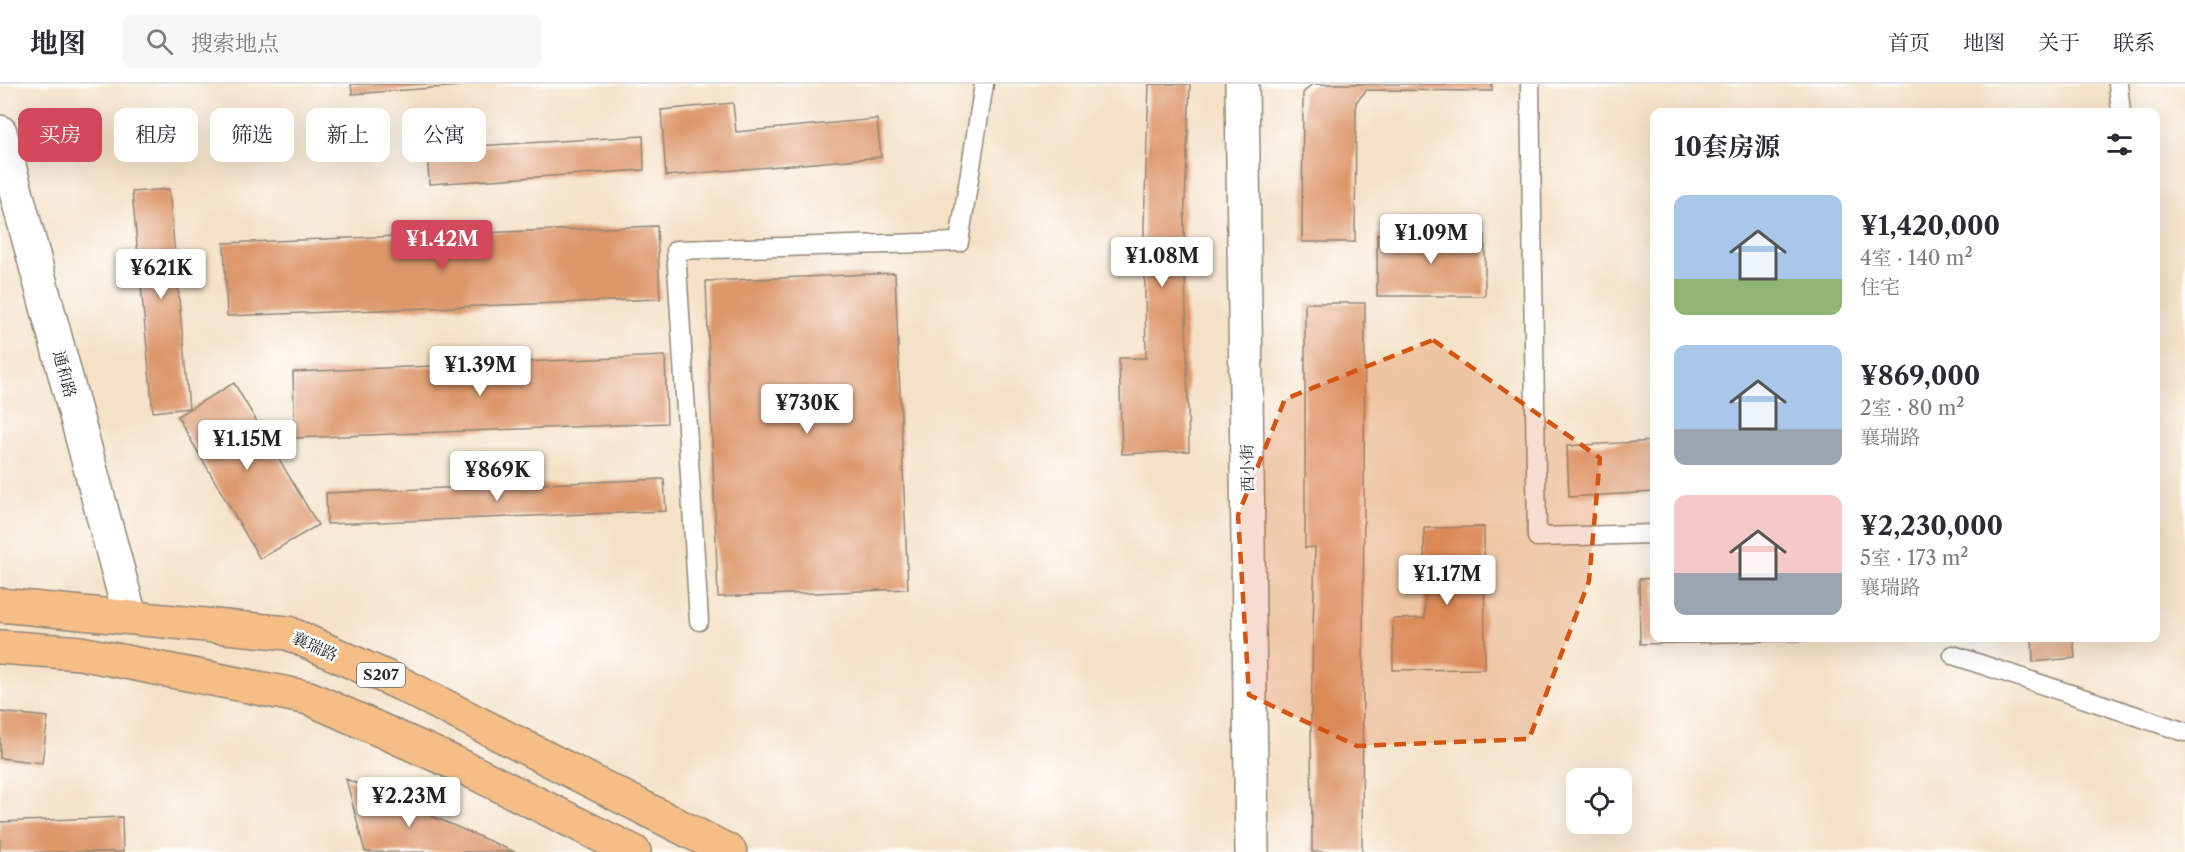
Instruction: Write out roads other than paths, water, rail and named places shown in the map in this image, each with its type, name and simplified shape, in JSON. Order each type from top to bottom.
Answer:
[{"type":"main road","name":"襄瑞路","points":[[0,605],[288,633],[401,684],[730,852]]},
{"type":"main road","points":[[0,647],[80,653],[309,698],[463,767],[634,852]]},
{"type":"street","name":"西小街","points":[[1242,84],[1252,852]]},
{"type":"street","name":"通和路","points":[[0,132],[130,616]]},
{"type":"lane","points":[[699,621],[676,250],[959,242],[984,84]]},
{"type":"lane","points":[[1530,84],[1538,537],[1650,534]]},
{"type":"lane","points":[[2118,84],[2121,108]]},
{"type":"lane","points":[[1953,655],[2185,732]]}]
